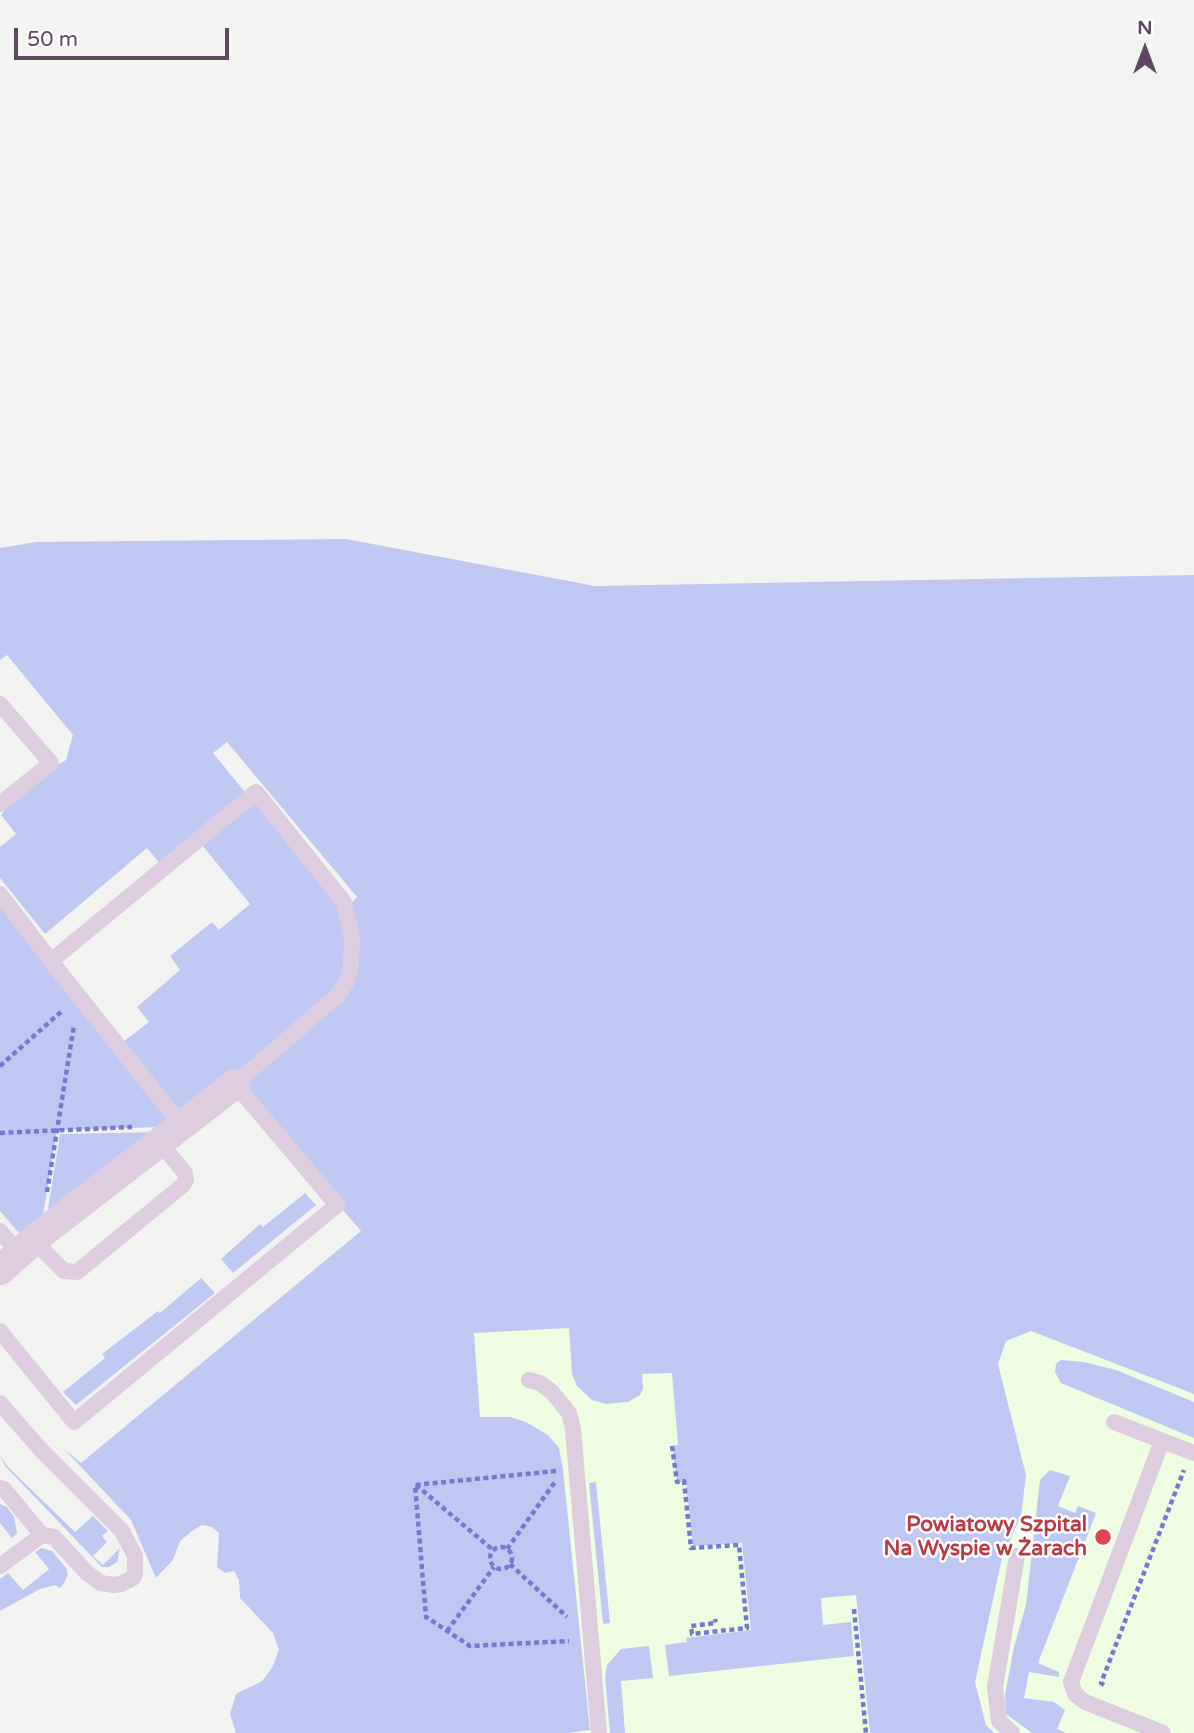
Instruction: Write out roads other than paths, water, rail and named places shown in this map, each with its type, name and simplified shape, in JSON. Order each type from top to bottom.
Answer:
[{"type":"street","points":[[18,1246],[171,1135],[235,1084]]},
{"type":"lane","points":[[0,704],[51,763],[0,804]]},
{"type":"lane","points":[[0,1331],[74,1422],[337,1205],[235,1084],[338,995],[346,983],[351,966],[352,939],[344,902],[256,792],[51,961]]},
{"type":"lane","points":[[0,894],[51,961],[171,1135],[186,1180],[77,1272],[64,1271],[18,1246]]},
{"type":"lane","points":[[529,1380],[540,1383],[552,1392],[569,1413],[572,1423],[598,1733]]},
{"type":"lane","points":[[0,1403],[41,1450],[122,1531],[135,1556],[133,1578],[114,1586],[101,1583],[87,1573],[54,1537],[42,1535],[4,1489],[0,1488]]},
{"type":"lane","points":[[1114,1422],[1194,1453]]},
{"type":"lane","points":[[1162,1441],[1071,1682],[1075,1694],[1085,1702],[1163,1733]]},
{"type":"lane","points":[[0,1566],[42,1535]]},
{"type":"lane","points":[[1012,1733],[999,1721],[995,1687],[1017,1556]]},
{"type":"place","name":"Powiatowy Szpital Na Wyspie w Żarach","points":[[1103,1537]]}]
